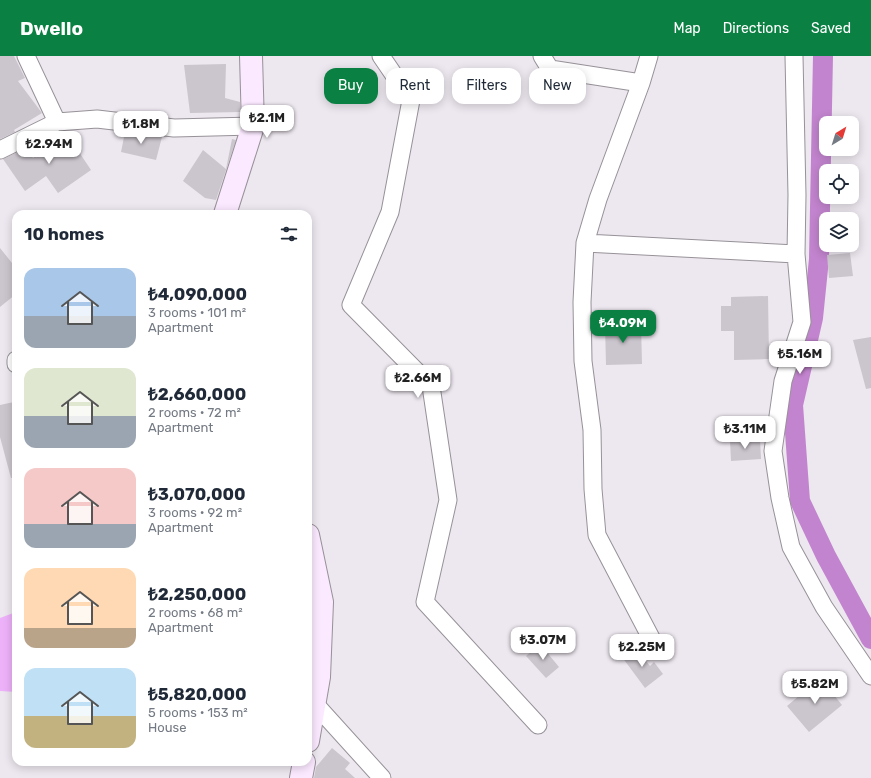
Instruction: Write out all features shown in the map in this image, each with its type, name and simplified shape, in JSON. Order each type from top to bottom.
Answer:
[{"type":"main road","points":[[226,210],[253,126],[251,56]]},
{"type":"main road","points":[[312,554],[322,602],[320,677],[312,716]]},
{"type":"main road","points":[[301,778],[303,766]]},
{"type":"street","points":[[26,56],[57,122]]},
{"type":"street","points":[[381,56],[411,100],[390,212],[352,305],[431,386],[448,500],[425,602],[538,725]]},
{"type":"street","points":[[542,56],[550,69],[641,83]]},
{"type":"street","points":[[649,56],[641,83],[598,199],[585,244],[582,302],[583,361],[592,430],[593,490],[597,535],[651,638]]},
{"type":"street","points":[[794,56],[797,195],[796,254],[802,322],[783,381],[773,451],[780,498],[791,547],[824,607],[871,676]]},
{"type":"street","points":[[0,150],[57,122],[97,120],[174,128],[253,126]]},
{"type":"street","points":[[585,244],[796,254]]},
{"type":"street","points":[[314,704],[382,778]]},
{"type":"shaded area","points":[[12,614],[12,692],[0,691],[0,618]]},
{"type":"building","points":[[0,56],[14,56],[25,78],[18,81],[42,113],[14,130],[15,132],[0,139]]},
{"type":"building","points":[[226,64],[225,98],[240,102],[240,112],[190,113],[184,65]]},
{"type":"building","points":[[125,132],[162,137],[156,160],[121,152]]},
{"type":"building","points":[[67,134],[91,170],[58,193],[46,176],[25,191],[3,159],[26,148],[33,158]]},
{"type":"building","points":[[232,139],[236,140],[216,200],[205,198],[183,181],[203,150],[226,169]]},
{"type":"building","points":[[0,248],[12,263],[12,297],[0,307]]},
{"type":"building","points":[[850,253],[853,276],[829,278],[827,255]]},
{"type":"building","points":[[768,296],[769,359],[734,360],[734,331],[721,331],[721,306],[731,306],[731,297]]},
{"type":"building","points":[[605,324],[641,324],[642,364],[606,365]]},
{"type":"building","points":[[871,337],[871,388],[866,389],[853,340]]},
{"type":"building","points":[[12,402],[12,478],[0,437],[0,405]]},
{"type":"building","points":[[760,439],[761,459],[731,461],[730,440]]},
{"type":"building","points":[[540,644],[559,667],[546,678],[526,656]]},
{"type":"building","points":[[635,647],[650,666],[654,662],[663,674],[645,688],[622,657]]},
{"type":"building","points":[[820,678],[842,705],[809,732],[787,706]]},
{"type":"building","points":[[332,748],[350,763],[345,769],[355,778],[314,778],[316,767]]},
{"type":"waterway","points":[[823,56],[819,259],[813,318],[793,405],[800,501],[826,556],[871,639]]}]
